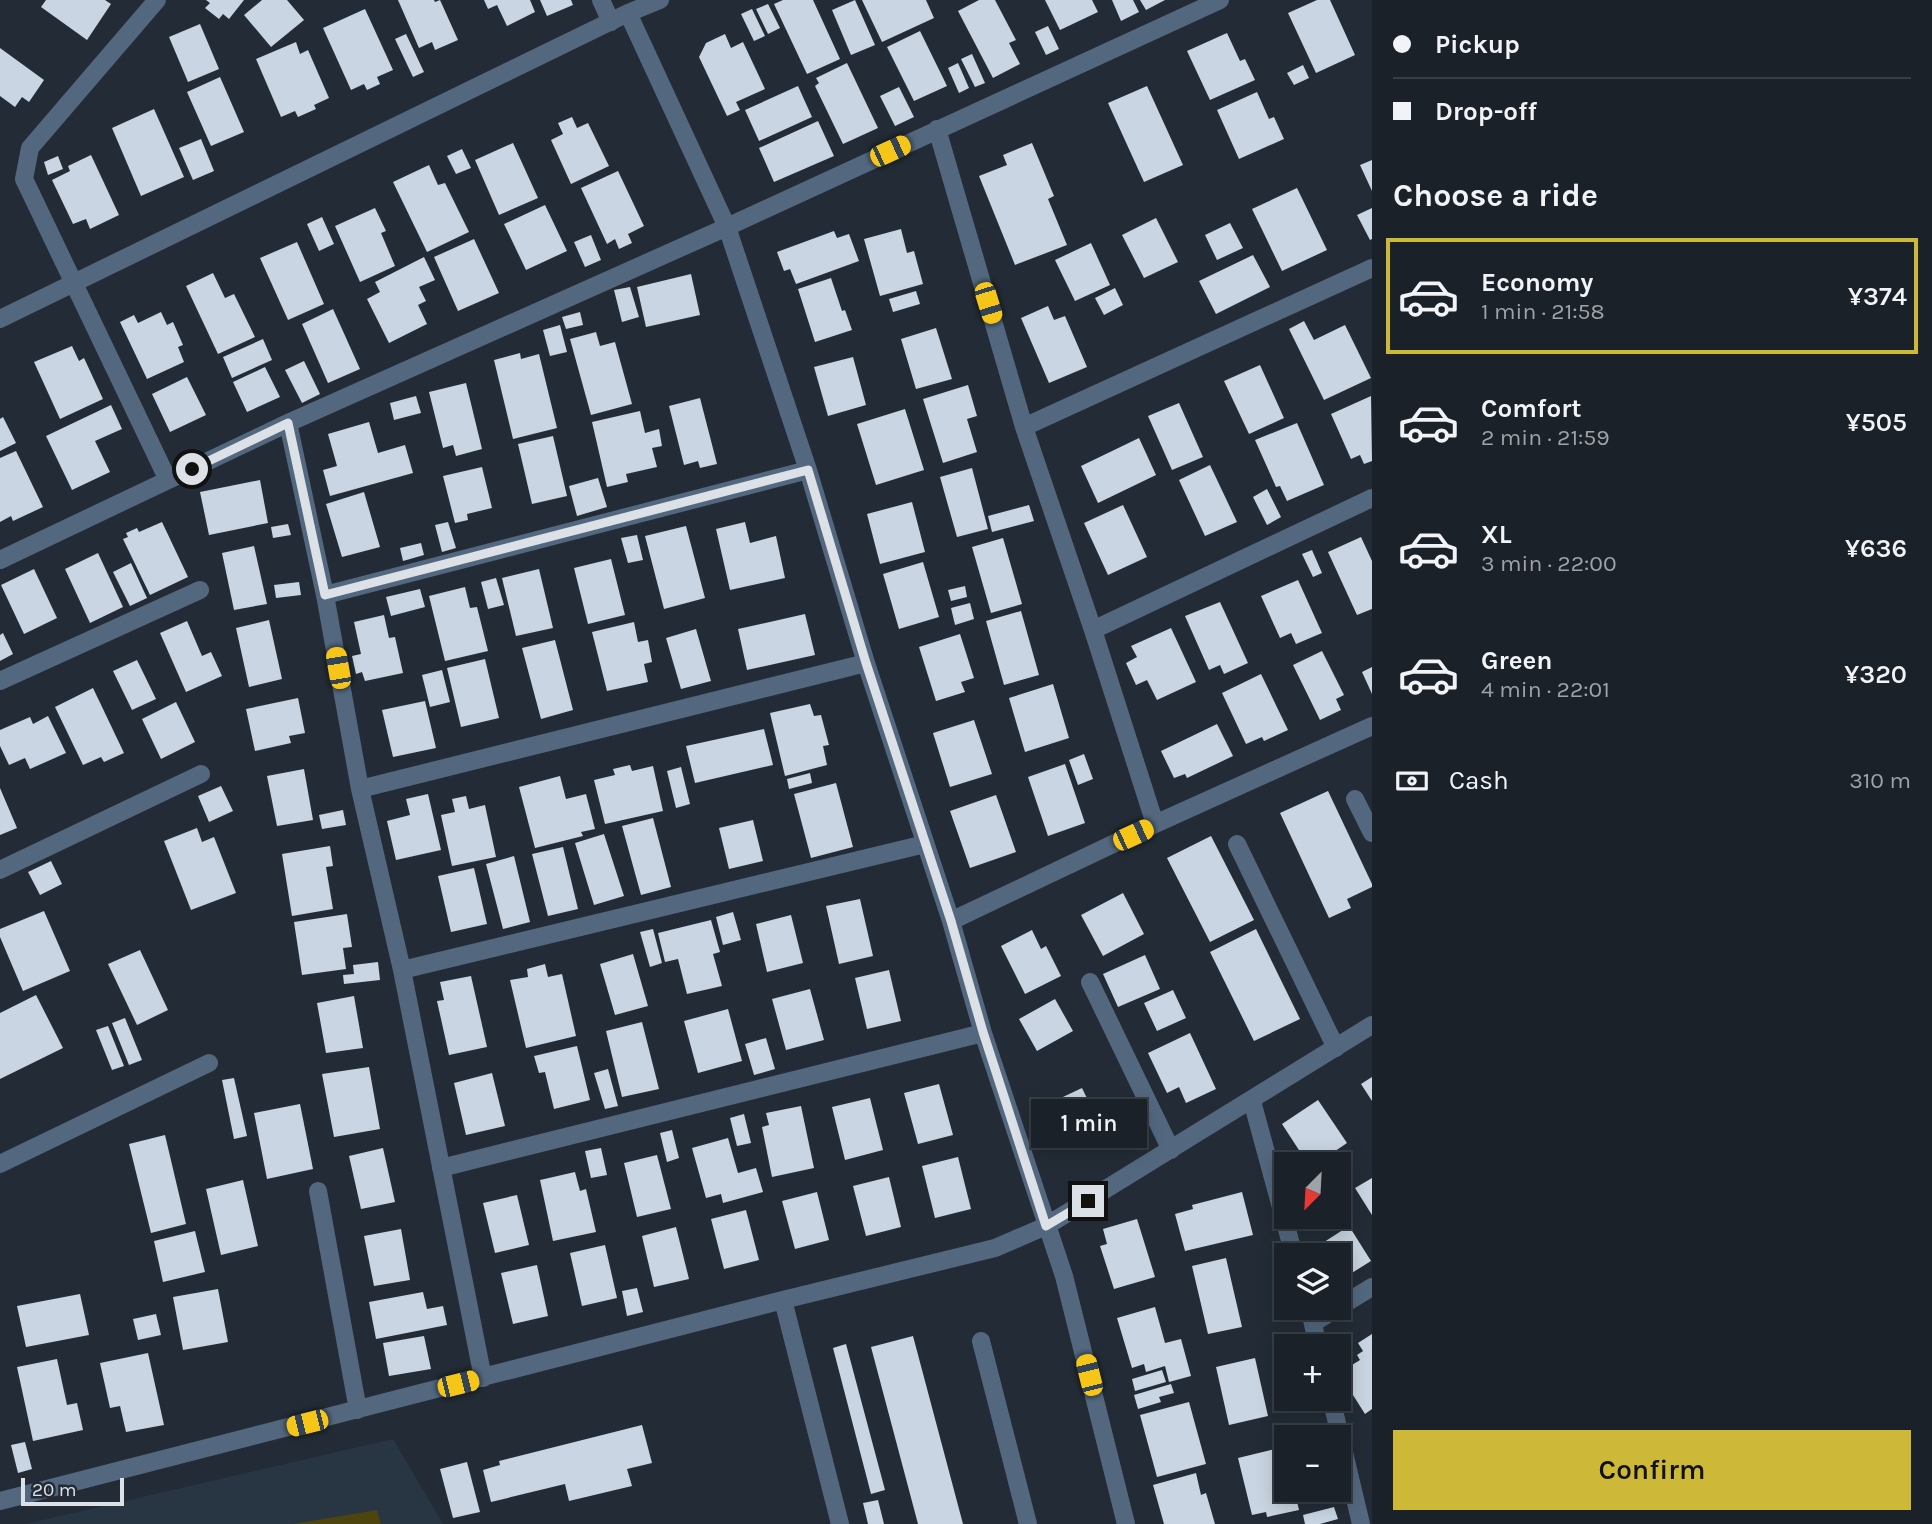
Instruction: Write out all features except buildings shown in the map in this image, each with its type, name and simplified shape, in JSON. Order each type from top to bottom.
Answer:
[{"type":"street","points":[[157,0],[30,148],[24,178],[168,480]]},
{"type":"street","points":[[601,0],[611,22]]},
{"type":"street","points":[[0,319],[659,0]]},
{"type":"street","points":[[0,560],[288,423],[727,227],[1220,0]]},
{"type":"street","points":[[628,13],[727,227],[808,470],[866,663],[951,921],[983,1032],[1064,1276],[1126,1524]]},
{"type":"street","points":[[937,130],[1024,427],[1155,824]]},
{"type":"street","points":[[1024,427],[1372,268]]},
{"type":"street","points":[[288,423],[325,595],[360,789],[402,970],[483,1378]]},
{"type":"street","points":[[325,595],[808,470]]},
{"type":"street","points":[[1093,630],[1372,498]]},
{"type":"street","points":[[0,681],[200,590]]},
{"type":"street","points":[[360,789],[866,663]]},
{"type":"street","points":[[951,921],[1155,824],[1372,726]]},
{"type":"street","points":[[0,870],[201,774]]},
{"type":"street","points":[[1354,799],[1372,833]]},
{"type":"street","points":[[402,970],[925,844]]},
{"type":"street","points":[[1237,844],[1336,1048]]},
{"type":"street","points":[[1090,982],[1171,1150]]},
{"type":"street","points":[[0,1501],[995,1248],[1046,1226],[1372,1026]]},
{"type":"street","points":[[441,1168],[983,1032]]},
{"type":"street","points":[[0,1164],[209,1063]]},
{"type":"street","points":[[1252,1101],[1291,1243]]},
{"type":"street","points":[[318,1191],[358,1410]]},
{"type":"street","points":[[1351,1297],[1372,1287]]},
{"type":"street","points":[[783,1300],[840,1524]]},
{"type":"street","points":[[981,1340],[1028,1524]]},
{"type":"street","points":[[1334,1411],[1361,1524]]},
{"type":"shaded area","points":[[393,1439],[443,1524],[26,1524]]},
{"type":"shaded area","points":[[377,1510],[381,1524],[293,1524]]},
{"type":"route","points":[[192,469],[288,423],[325,595],[808,470],[866,663],[951,921],[983,1032],[1046,1226],[1088,1201]]}]
